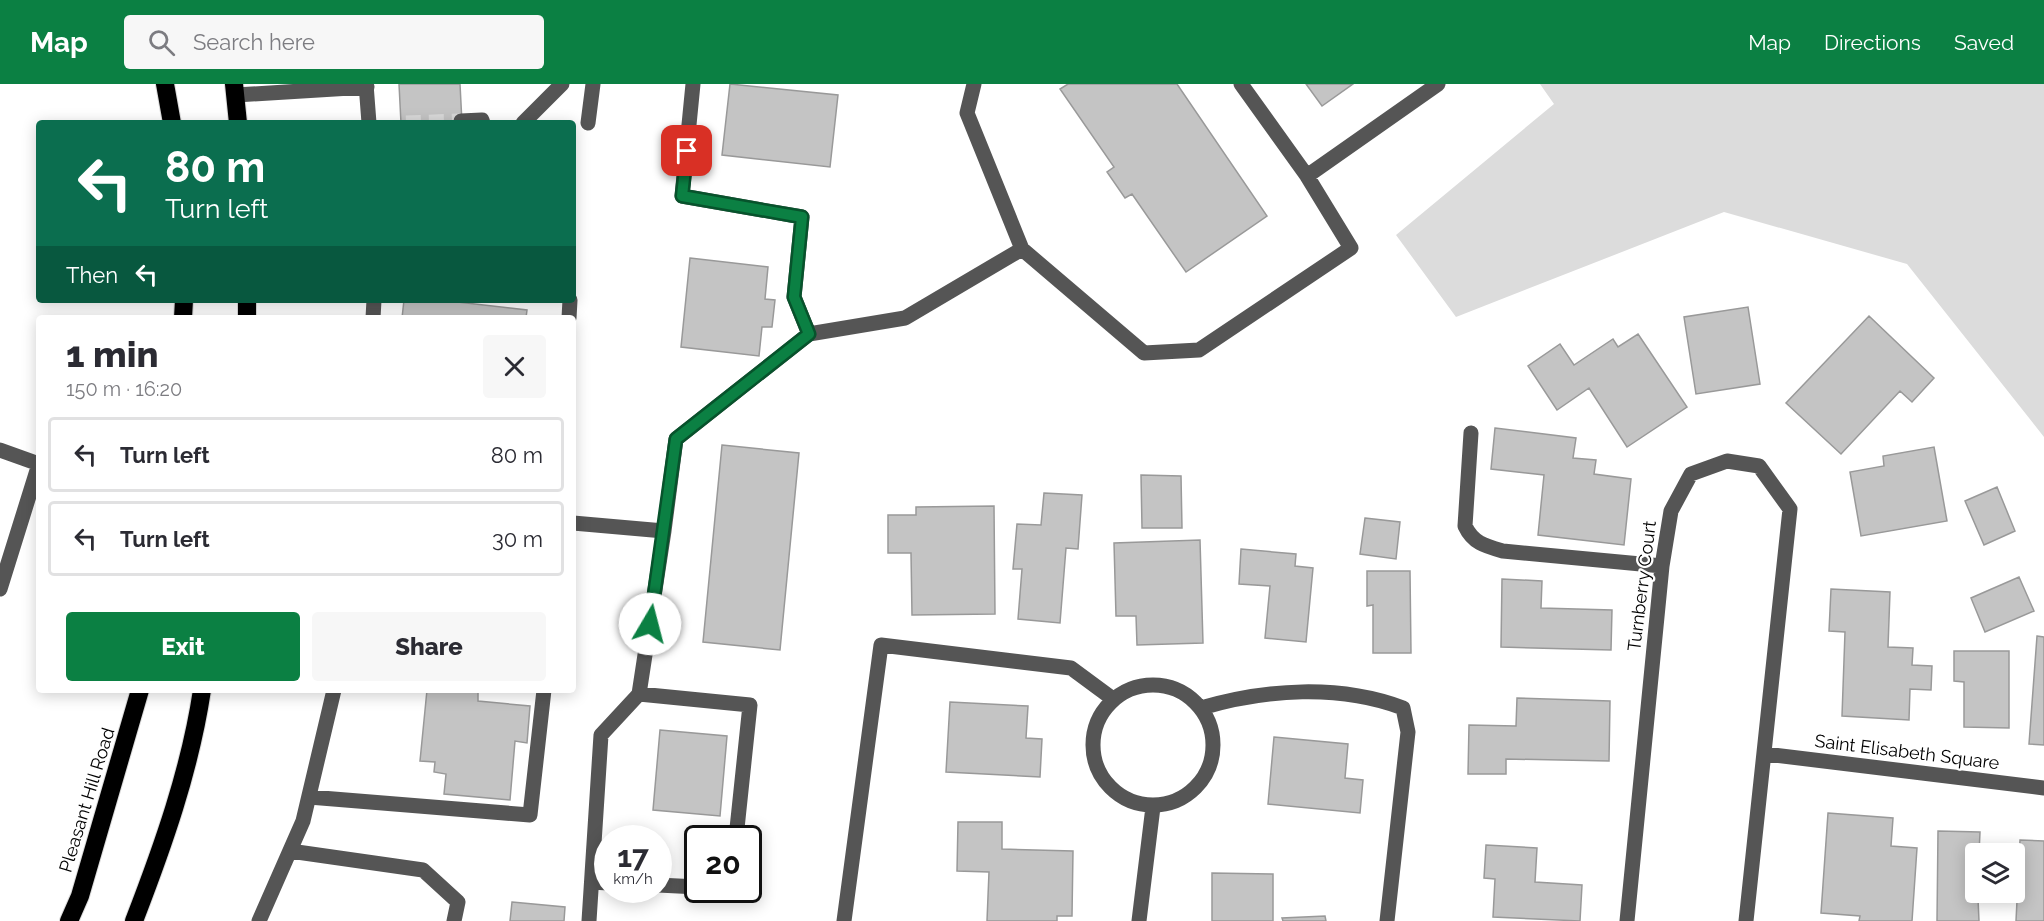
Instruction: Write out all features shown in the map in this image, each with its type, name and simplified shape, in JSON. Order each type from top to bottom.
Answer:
[{"type":"highway","points":[[165,84],[171,120]]},
{"type":"highway","points":[[235,90],[238,120]]},
{"type":"highway","name":"Pleasant Hill Road","points":[[69,921],[80,896],[126,748],[139,693]]},
{"type":"highway","points":[[134,921],[164,844],[195,733],[202,693]]},
{"type":"street","points":[[526,120],[562,84]]},
{"type":"street","points":[[588,123],[593,84]]},
{"type":"street","points":[[693,84],[682,196],[802,217],[794,297],[809,334]]},
{"type":"street","points":[[974,84],[967,113],[1022,249],[1144,353],[1200,350],[1351,248],[1307,176],[1241,84]]},
{"type":"street","points":[[1307,176],[1438,84]]},
{"type":"street","points":[[235,90],[366,86],[369,120]]},
{"type":"street","points":[[589,921],[601,735],[639,694],[676,439],[809,334],[905,318],[1022,249]]},
{"type":"street","points":[[1471,432],[1465,526],[1471,538],[1503,551],[1662,566]]},
{"type":"street","points":[[0,450],[36,463]]},
{"type":"street","name":"Turnberry Court","points":[[1627,921],[1662,566],[1671,511],[1691,474],[1727,461],[1759,466],[1790,509],[1766,754],[1746,921]]},
{"type":"street","points":[[0,589],[36,474]]},
{"type":"street","points":[[576,523],[663,531]]},
{"type":"street","points":[[844,921],[881,645],[1071,668],[1113,699]]},
{"type":"street","points":[[1169,687],[1187,695],[1201,708],[1211,725],[1214,744],[1212,764],[1203,781],[1189,795],[1172,804],[1153,807],[1132,803],[1114,792],[1101,776],[1094,756],[1093,735],[1100,715],[1113,699],[1130,689],[1169,687]]},
{"type":"street","points":[[1201,708],[1238,697],[1272,692],[1362,695],[1403,708],[1408,732],[1387,921]]},
{"type":"street","points":[[259,921],[303,822],[333,693]]},
{"type":"street","points":[[309,796],[530,815],[544,693]]},
{"type":"street","points":[[639,694],[750,705],[737,825]]},
{"type":"street","name":"Saint Elisabeth Square","points":[[1766,754],[2044,788]]},
{"type":"street","points":[[1139,921],[1153,807]]},
{"type":"street","points":[[290,851],[423,870],[458,902],[454,921]]},
{"type":"shaded area","points":[[1540,84],[2044,84],[2044,437],[1907,264],[1724,212],[1456,317],[1396,235],[1554,104]]},
{"type":"building","points":[[399,84],[460,84],[462,120],[401,120]]},
{"type":"building","points":[[730,84],[838,95],[830,167],[722,155]]},
{"type":"building","points":[[1068,84],[1177,84],[1267,216],[1186,272],[1132,194],[1125,198],[1107,172],[1114,167],[1060,89]]},
{"type":"building","points":[[1306,84],[1353,84],[1322,106]]},
{"type":"building","points":[[690,258],[768,267],[765,299],[775,300],[772,327],[762,327],[759,356],[681,347]]},
{"type":"building","points":[[404,303],[466,303],[527,310],[526,315],[402,315]]},
{"type":"building","points":[[1748,307],[1760,384],[1696,394],[1684,317]]},
{"type":"building","points":[[1869,316],[1934,378],[1912,402],[1900,391],[1841,454],[1786,403]]},
{"type":"building","points":[[1638,334],[1687,407],[1627,447],[1589,388],[1557,410],[1528,366],[1560,344],[1574,365],[1613,339],[1618,347]]},
{"type":"building","points":[[1495,428],[1576,438],[1573,458],[1596,460],[1594,474],[1631,479],[1624,545],[1538,535],[1544,475],[1491,469]]},
{"type":"building","points":[[722,445],[799,453],[780,650],[703,642]]},
{"type":"building","points":[[1934,447],[1947,521],[1861,536],[1850,472],[1884,466],[1883,456]]},
{"type":"building","points":[[1141,475],[1181,476],[1182,528],[1142,528]]},
{"type":"building","points":[[1997,487],[2015,531],[1984,545],[1965,501]]},
{"type":"building","points":[[1044,493],[1082,495],[1078,549],[1066,548],[1060,623],[1018,619],[1022,569],[1013,569],[1017,524],[1041,525]]},
{"type":"building","points":[[994,506],[995,614],[912,615],[911,553],[888,553],[888,515],[916,515],[916,507]]},
{"type":"building","points":[[1365,518],[1400,522],[1396,559],[1360,554]]},
{"type":"building","points":[[1200,540],[1203,643],[1137,645],[1136,616],[1116,616],[1114,543]]},
{"type":"building","points":[[1241,549],[1296,554],[1295,566],[1313,568],[1306,642],[1265,638],[1270,586],[1239,584]]},
{"type":"building","points":[[1367,571],[1410,571],[1411,653],[1373,653],[1373,605],[1367,606]]},
{"type":"building","points":[[2019,577],[2034,611],[1985,632],[1971,598]]},
{"type":"building","points":[[1502,579],[1542,581],[1541,608],[1612,610],[1611,650],[1501,647]]},
{"type":"building","points":[[1831,589],[1890,592],[1888,647],[1913,648],[1912,665],[1932,666],[1931,690],[1910,689],[1909,720],[1842,716],[1845,632],[1829,631]]},
{"type":"building","points":[[2037,636],[2044,637],[2044,745],[2029,744]]},
{"type":"building","points":[[1954,651],[2009,651],[2009,728],[1964,727],[1964,682],[1954,681]]},
{"type":"building","points":[[427,693],[478,693],[478,701],[530,706],[527,743],[515,741],[510,800],[444,794],[446,774],[434,772],[435,762],[420,761]]},
{"type":"building","points":[[1517,698],[1610,701],[1609,761],[1506,759],[1506,774],[1468,774],[1469,725],[1516,726]]},
{"type":"building","points":[[950,702],[1028,706],[1026,738],[1042,739],[1040,777],[946,772]]},
{"type":"building","points":[[660,730],[727,736],[720,816],[653,810]]},
{"type":"building","points":[[1274,737],[1348,744],[1345,778],[1363,780],[1360,813],[1268,804]]},
{"type":"building","points":[[1828,813],[1893,818],[1891,846],[1917,848],[1912,921],[1859,921],[1860,916],[1821,913]]},
{"type":"building","points":[[958,822],[1002,822],[1002,849],[1073,851],[1072,916],[1057,916],[1057,921],[987,921],[989,872],[957,871]]},
{"type":"building","points":[[1938,831],[1980,832],[1980,843],[1965,843],[1965,903],[1978,903],[1979,921],[1937,921]]},
{"type":"building","points":[[2020,840],[2044,841],[2044,921],[2016,921],[2017,903],[2025,903],[2025,843],[2020,843]]},
{"type":"building","points":[[1486,845],[1537,848],[1535,882],[1582,885],[1580,921],[1493,917],[1495,879],[1484,878]]},
{"type":"building","points":[[1212,873],[1273,874],[1273,921],[1212,921]]},
{"type":"building","points":[[512,902],[565,907],[564,921],[510,921]]},
{"type":"building","points":[[1325,916],[1326,921],[1283,921],[1282,918]]},
{"type":"route","points":[[650,624],[676,439],[809,334],[794,297],[802,217],[682,196],[687,151]]}]
